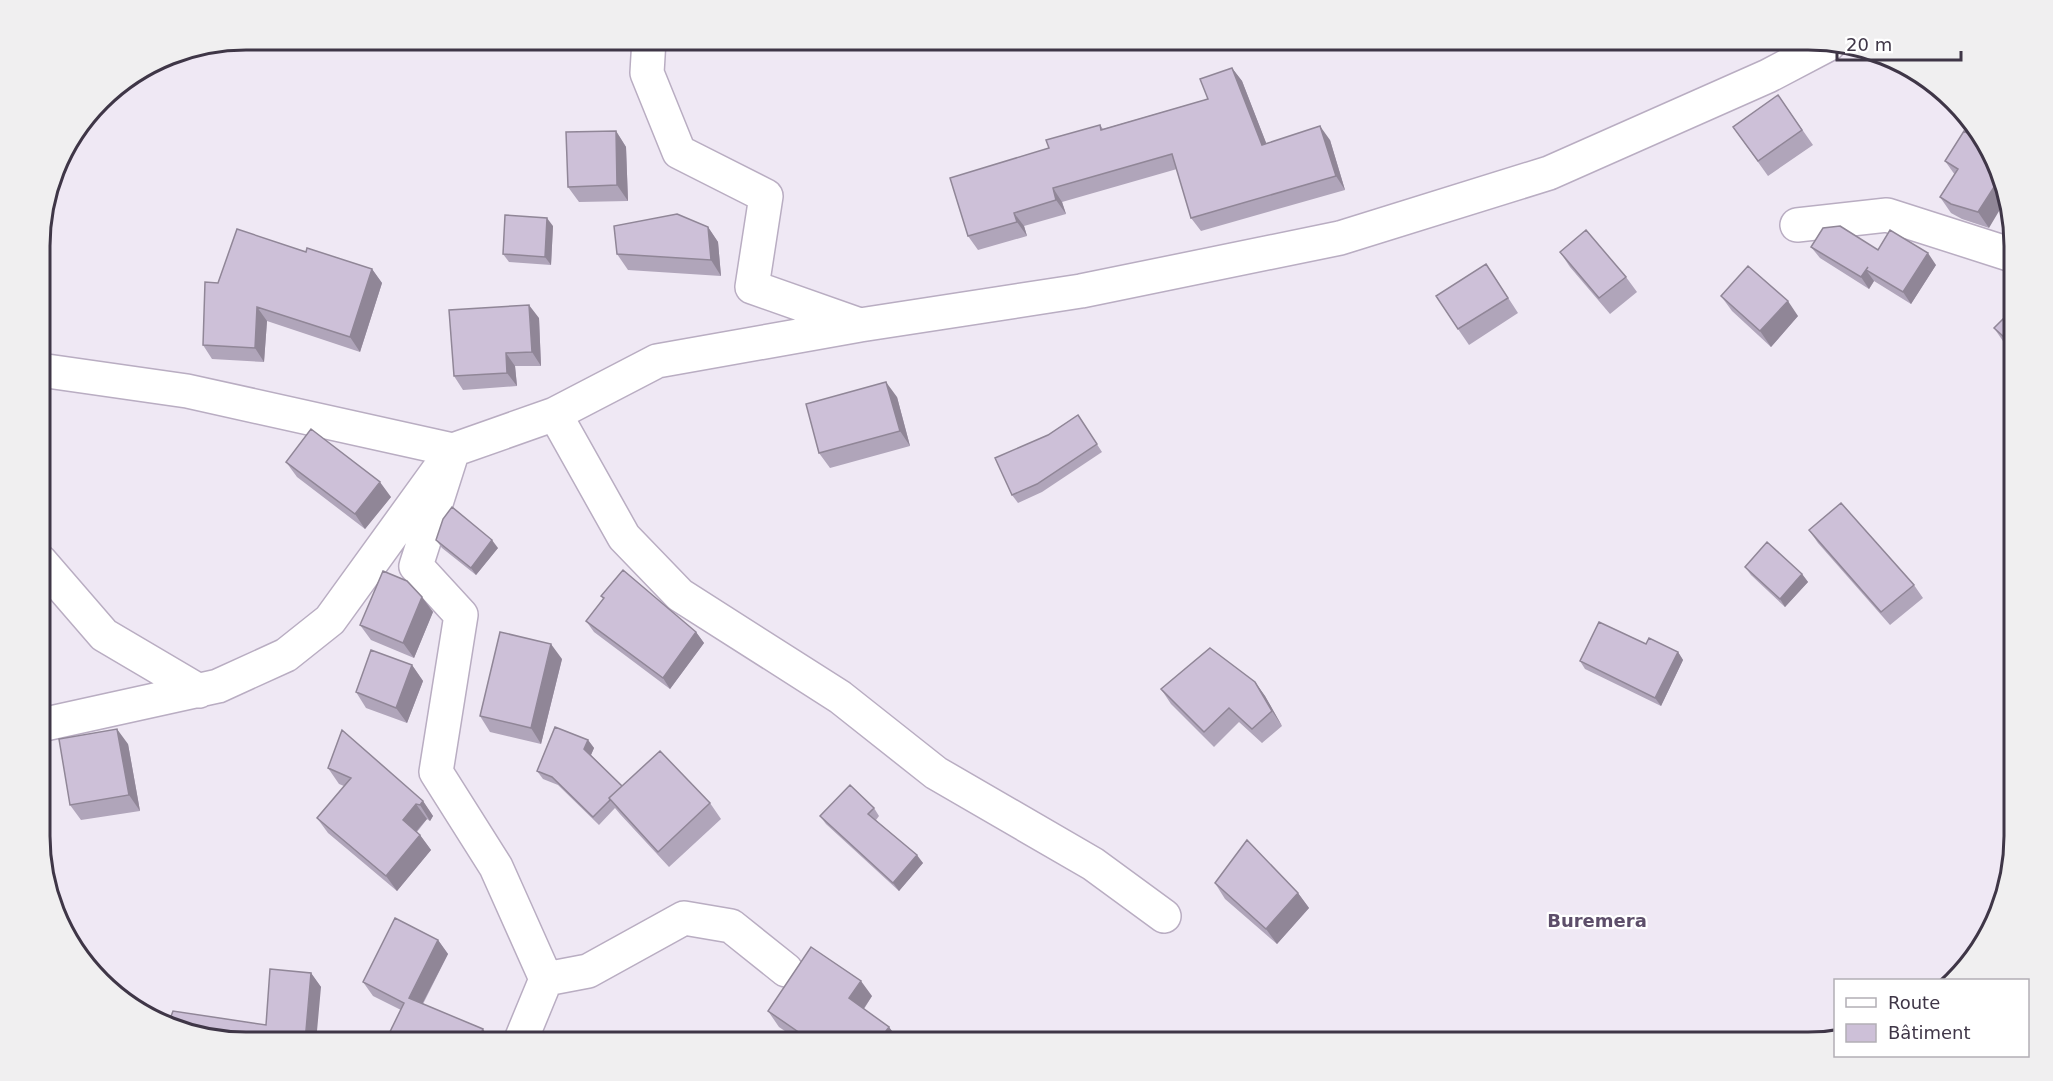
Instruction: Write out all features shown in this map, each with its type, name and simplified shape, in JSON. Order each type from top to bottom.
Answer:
[{"type":"street","points":[[648,50],[647,73],[679,152],[766,196],[752,288],[860,325]]},
{"type":"street","points":[[50,371],[188,391],[453,450],[555,414],[657,361],[860,325],[1081,291],[1340,238],[1549,173],[1768,76],[1817,50]]},
{"type":"street","points":[[1797,225],[1887,215],[2004,252]]},
{"type":"street","points":[[555,414],[624,537],[680,595],[840,697],[936,774],[1093,864],[1164,916]]},
{"type":"street","points":[[50,723],[218,686],[286,655],[330,620],[453,450]]},
{"type":"street","points":[[453,450],[416,566],[461,615],[436,772],[496,867],[546,979],[524,1032]]},
{"type":"street","points":[[50,573],[104,635],[199,691]]},
{"type":"street","points":[[546,979],[588,971],[684,918],[731,926],[786,970]]},
{"type":"building","points":[[1232,68],[1262,145],[1320,126],[1336,176],[1191,218],[1172,154],[1053,188],[1056,200],[1014,213],[1017,222],[968,236],[950,178],[1049,148],[1046,140],[1100,125],[1101,130],[1208,99],[1200,79]]},
{"type":"building","points":[[1778,95],[1802,130],[1758,161],[1733,127]]},
{"type":"building","points":[[616,131],[617,185],[568,187],[566,132]]},
{"type":"building","points":[[1964,131],[1968,133],[1989,171],[1994,187],[1978,212],[1951,204],[1940,197],[1958,169],[1945,161]]},
{"type":"building","points":[[677,214],[708,227],[711,260],[617,254],[614,226]]},
{"type":"building","points":[[505,215],[547,218],[545,257],[503,254]]},
{"type":"building","points":[[1840,226],[1878,250],[1890,230],[1928,253],[1903,292],[1866,270],[1868,267],[1861,277],[1811,247],[1823,228]]},
{"type":"building","points":[[237,229],[306,252],[307,248],[372,269],[350,337],[257,307],[255,348],[203,345],[205,282],[218,283]]},
{"type":"building","points":[[1586,230],[1626,277],[1599,298],[1560,252]]},
{"type":"building","points":[[1486,264],[1508,298],[1458,329],[1436,296]]},
{"type":"building","points":[[1748,266],[1788,301],[1760,331],[1721,296]]},
{"type":"building","points":[[529,305],[532,352],[506,353],[507,373],[454,376],[449,310]]},
{"type":"building","points":[[2004,318],[2004,337],[1994,328]]},
{"type":"building","points":[[886,382],[900,431],[819,453],[806,404]]},
{"type":"building","points":[[1078,415],[1097,444],[1037,484],[1012,495],[995,458],[1048,435]]},
{"type":"building","points":[[311,429],[380,482],[355,514],[286,462]]},
{"type":"building","points":[[1841,503],[1914,585],[1881,612],[1809,530]]},
{"type":"building","points":[[452,507],[492,540],[471,568],[436,540],[443,519]]},
{"type":"building","points":[[1767,542],[1802,574],[1780,599],[1745,567]]},
{"type":"building","points":[[623,570],[696,632],[663,678],[586,621],[604,598],[601,596]]},
{"type":"building","points":[[383,571],[407,581],[422,597],[403,643],[360,625]]},
{"type":"building","points":[[1599,622],[1646,644],[1649,638],[1678,652],[1655,698],[1580,661]]},
{"type":"building","points":[[500,632],[551,644],[531,728],[480,716]]},
{"type":"building","points":[[1210,648],[1255,682],[1272,711],[1252,729],[1229,708],[1204,732],[1161,689]]},
{"type":"building","points":[[371,650],[412,665],[396,708],[356,692]]},
{"type":"building","points":[[555,727],[588,740],[584,749],[622,786],[593,817],[552,777],[537,771]]},
{"type":"building","points":[[117,729],[129,795],[70,805],[59,739]]},
{"type":"building","points":[[342,730],[423,801],[420,805],[416,804],[403,820],[420,835],[386,876],[317,818],[351,778],[328,768]]},
{"type":"building","points":[[660,751],[710,803],[658,852],[609,798]]},
{"type":"building","points":[[850,785],[874,808],[868,814],[917,855],[893,883],[820,816]]},
{"type":"building","points":[[1247,840],[1298,893],[1266,929],[1215,883]]},
{"type":"building","points":[[395,918],[438,940],[409,998],[483,1029],[482,1032],[390,1032],[404,1003],[363,982]]},
{"type":"building","points":[[811,947],[861,981],[849,998],[889,1027],[886,1032],[798,1032],[768,1011]]},
{"type":"building","points":[[270,969],[311,973],[306,1032],[220,1030],[195,1025],[171,1016],[173,1011],[266,1025]]},
{"type":"district","name":"Buremera","points":[[1597,921]]}]
